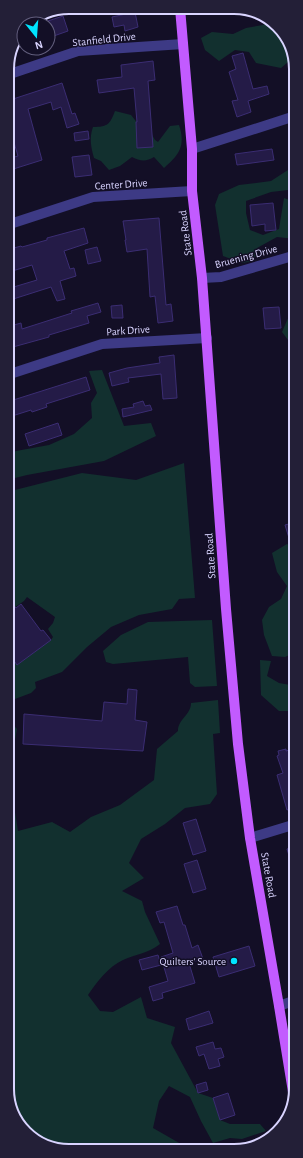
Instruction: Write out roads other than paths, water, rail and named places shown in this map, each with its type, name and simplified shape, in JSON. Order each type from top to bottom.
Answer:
[{"type":"main road","name":"State Road","points":[[180,14],[192,149],[192,191],[202,278],[238,744],[250,838],[289,1067]]},
{"type":"street","name":"Stanfield Drive","points":[[14,72],[78,52],[183,44]]},
{"type":"street","points":[[192,149],[289,118]]},
{"type":"street","name":"Center Drive","points":[[14,223],[93,196],[192,191]]},
{"type":"street","name":"Bruening Drive","points":[[202,278],[221,277],[289,257]]},
{"type":"street","name":"Park Drive","points":[[14,373],[102,344],[206,338]]},
{"type":"street","points":[[250,838],[289,826]]},
{"type":"street","points":[[279,1006],[289,1002]]},
{"type":"place","name":"Quilters' Source","points":[[234,961]]}]
